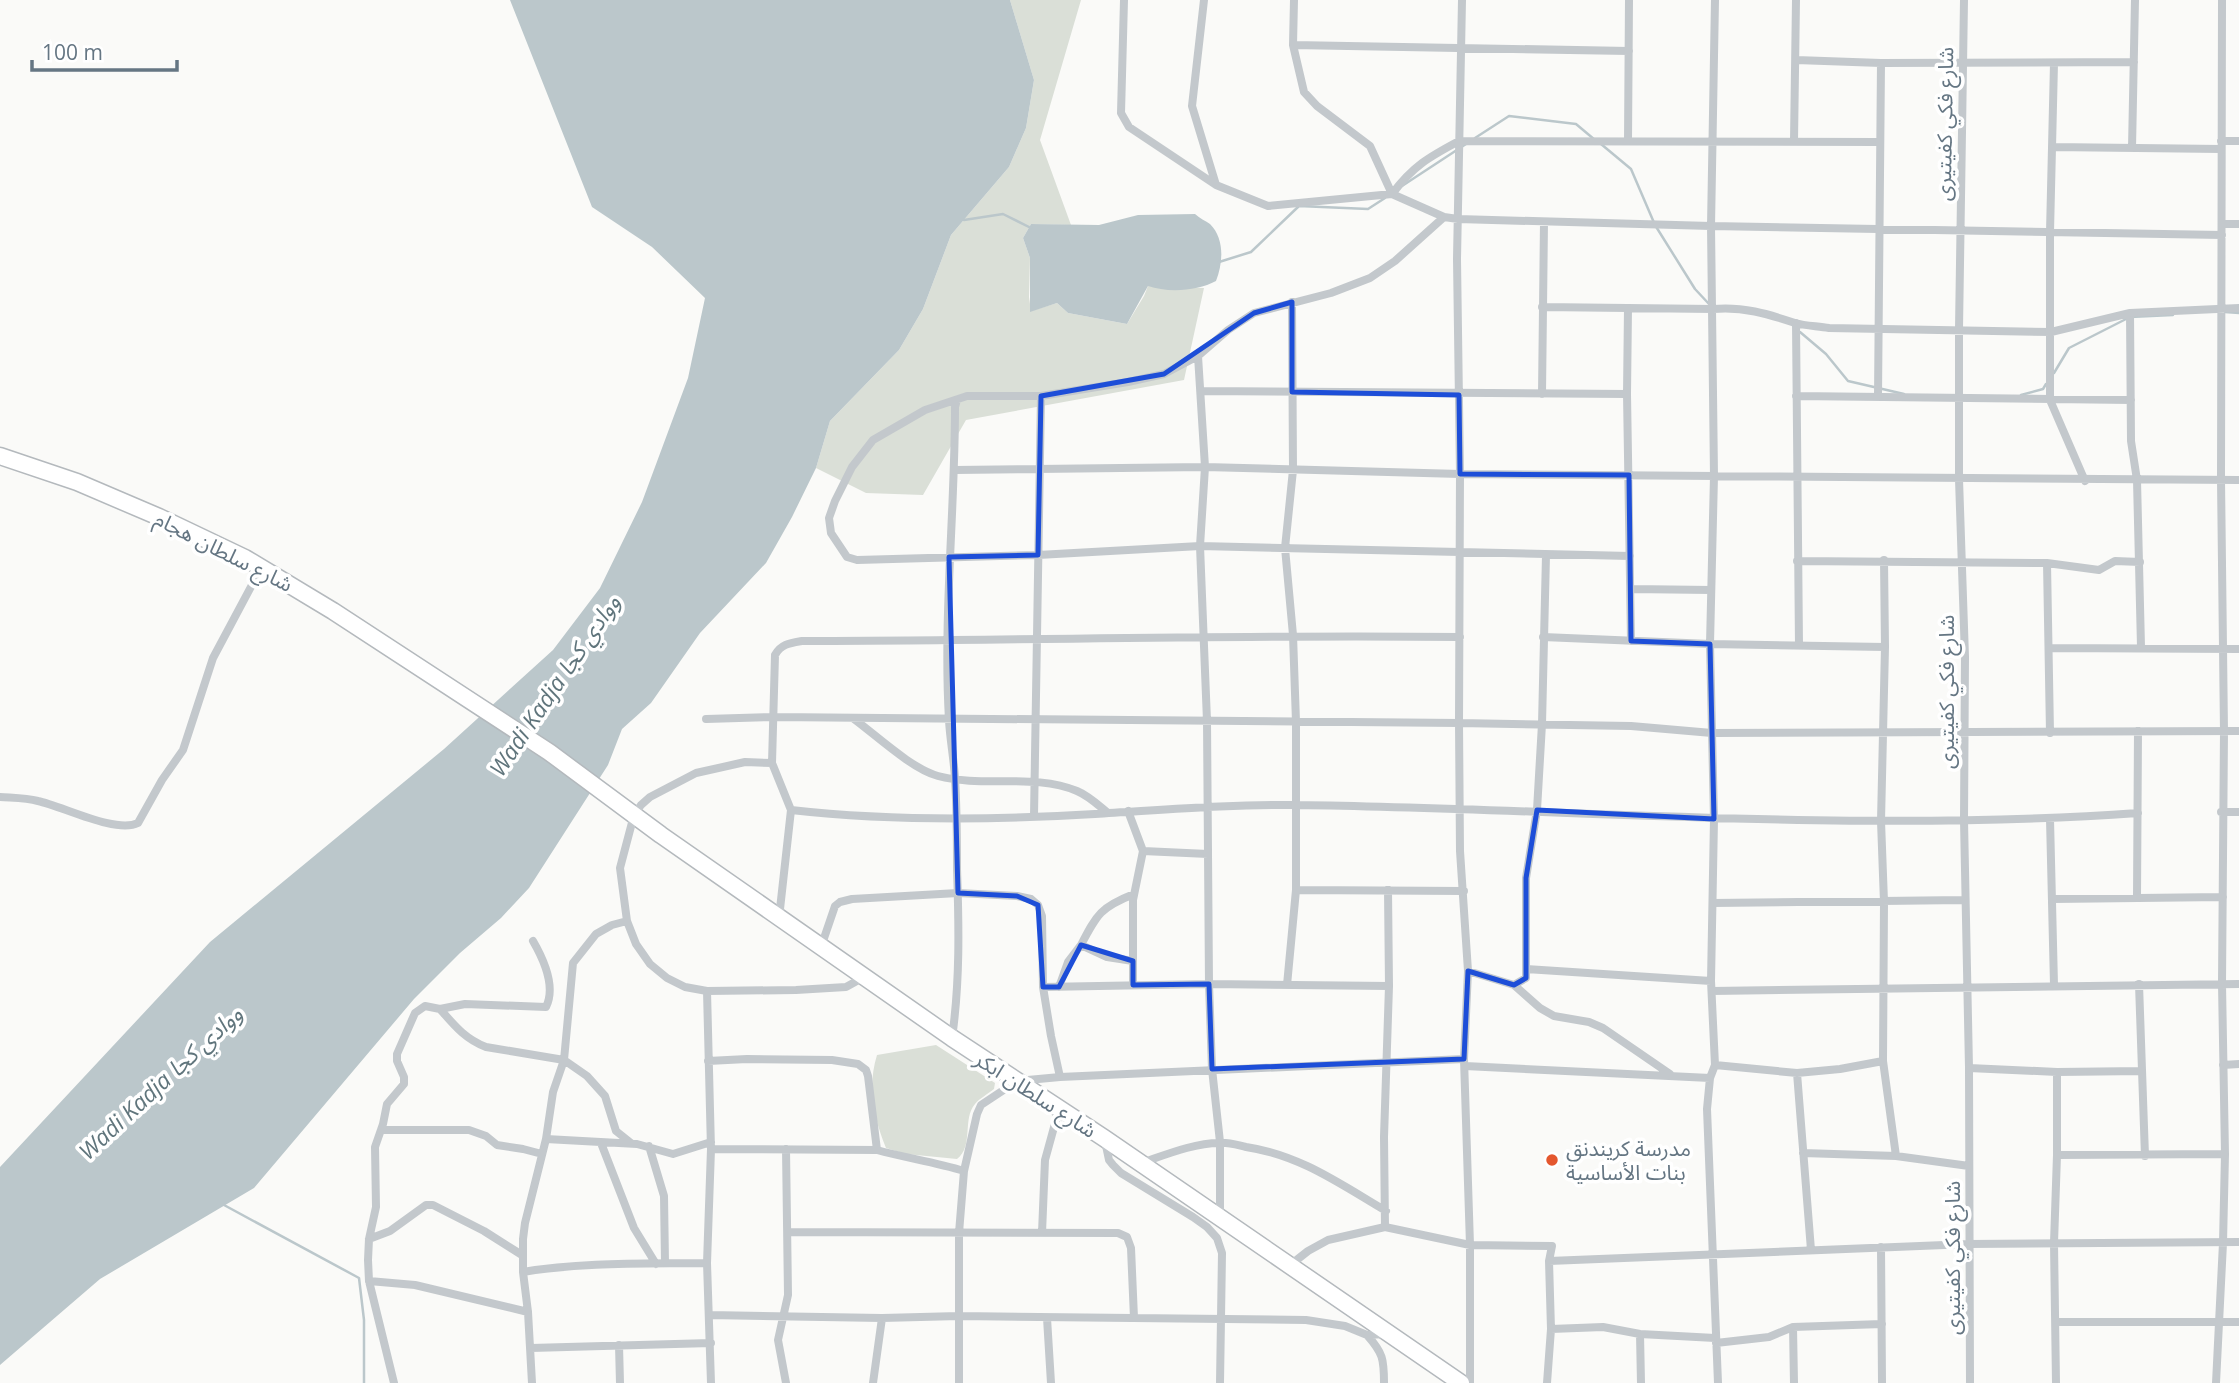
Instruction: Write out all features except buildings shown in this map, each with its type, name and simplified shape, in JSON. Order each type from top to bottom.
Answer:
[{"type":"highway","name":"شارع سلطان هجام","points":[[0,456],[121,499],[261,568],[333,611],[549,752],[614,800]]},
{"type":"highway","name":"شارع سلطان ابكر","points":[[614,800],[864,977],[1461,1383]]},
{"type":"street","points":[[1124,0],[1121,113],[1129,127],[1216,185],[1268,206],[1392,194],[1444,217],[1458,219],[2222,235]]},
{"type":"street","points":[[1204,0],[1192,106],[1216,185]]},
{"type":"street","points":[[1294,0],[1293,45],[1304,92],[1317,106],[1370,146],[1392,194]]},
{"type":"street","points":[[1462,0],[1458,219],[1459,723],[1460,851],[1468,971],[1464,1063],[1470,1245],[1470,1383]]},
{"type":"street","points":[[1628,141],[1629,0]]},
{"type":"street","points":[[1715,0],[1711,226],[1714,476],[1710,644],[1714,819],[1711,981],[1715,1065],[1710,1078],[1707,1109],[1718,1383]]},
{"type":"street","points":[[1794,141],[1796,0]]},
{"type":"street","name":"شارع فكي كفيتيرى","points":[[1964,0],[1959,479],[1965,657],[1964,820],[1969,1068],[1970,1383]]},
{"type":"street","points":[[2132,148],[2135,0]]},
{"type":"street","points":[[2216,1383],[2225,1154],[2221,812],[2224,731],[2221,480],[2222,0]]},
{"type":"street","points":[[1293,45],[1629,51]]},
{"type":"street","points":[[1796,60],[1881,63],[2134,62]]},
{"type":"street","points":[[1878,397],[1881,63]]},
{"type":"street","points":[[2054,63],[2050,400],[2085,481]]},
{"type":"street","points":[[1392,194],[1406,174],[1433,155],[1460,141],[1879,142]]},
{"type":"street","points":[[2052,147],[2132,148],[2221,145],[2239,141]]},
{"type":"street","points":[[1444,217],[1403,255],[1370,278],[1331,293],[1254,313],[1227,330],[1198,356],[1164,374],[1041,396],[967,396],[925,410],[873,440],[852,467],[829,518],[831,533],[847,557],[857,560],[1200,547],[1630,556]]},
{"type":"street","points":[[1542,394],[1544,222]]},
{"type":"street","points":[[2222,224],[2239,224]]},
{"type":"street","points":[[1287,985],[1297,890],[1293,635],[1285,548],[1293,470],[1292,302]]},
{"type":"street","points":[[1542,307],[1727,307],[1829,328],[2051,332],[2130,313],[2239,308]]},
{"type":"street","points":[[1629,308],[1631,640]]},
{"type":"street","points":[[2130,313],[2131,441],[2137,480],[2141,648]]},
{"type":"street","points":[[1797,323],[1799,645]]},
{"type":"street","points":[[1198,356],[1205,467],[1200,547],[1209,806],[1209,984],[1212,1069],[1220,1142],[1220,1217]]},
{"type":"street","points":[[1201,391],[1460,395],[1628,394]]},
{"type":"street","points":[[1034,816],[1041,396]]},
{"type":"street","points":[[1796,396],[2131,400]]},
{"type":"street","points":[[953,1038],[958,997],[958,893],[955,780],[949,720],[948,641],[949,557],[957,400]]},
{"type":"street","points":[[955,470],[1205,467],[1460,474],[2239,481]]},
{"type":"street","points":[[1514,985],[1527,978],[1527,878],[1537,810],[1546,555]]},
{"type":"street","points":[[1884,560],[1881,821],[1884,902],[1883,1061],[1896,1156]]},
{"type":"street","points":[[1797,561],[2047,563],[2099,569],[2115,561],[2140,562]]},
{"type":"street","points":[[2047,563],[2050,733]]},
{"type":"street","points":[[0,797],[38,800],[76,815],[108,823],[132,826],[138,823],[162,780],[183,750],[213,658],[261,568]]},
{"type":"street","points":[[1631,589],[1711,590]]},
{"type":"street","points":[[779,918],[791,810],[772,763],[775,655],[778,649],[786,644],[802,641],[1293,635],[1460,637]]},
{"type":"street","points":[[1543,638],[1885,647]]},
{"type":"street","points":[[2049,648],[2239,649]]},
{"type":"street","points":[[706,719],[774,717],[1542,724],[1631,726],[1712,733],[2239,731]]},
{"type":"street","points":[[854,719],[921,769],[937,776],[955,780],[1057,785],[1077,791],[1108,813]]},
{"type":"street","points":[[2137,897],[2138,731]]},
{"type":"street","points":[[772,763],[745,762],[696,773],[650,797],[634,816],[620,868],[626,921],[636,944],[650,964],[667,978],[685,987],[707,991],[796,990],[846,987],[864,977]]},
{"type":"street","points":[[791,810],[835,814],[956,817],[1297,805],[1537,810],[1714,819],[1881,821],[2050,819],[2138,813]]},
{"type":"street","points":[[1128,811],[1143,851],[1134,894],[1133,985]]},
{"type":"street","points":[[2221,812],[2239,812]]},
{"type":"street","points":[[2050,819],[2054,985]]},
{"type":"street","points":[[1143,851],[1208,854]]},
{"type":"street","points":[[1297,890],[1464,891]]},
{"type":"street","points":[[1385,1227],[1388,890]]},
{"type":"street","points":[[821,947],[835,906],[852,899],[958,893],[1031,899],[1038,905],[1042,916],[1043,987],[1060,1077]]},
{"type":"street","points":[[1059,986],[1068,962],[1081,945],[1097,915],[1114,902],[1134,894]]},
{"type":"street","points":[[2053,899],[2223,897]]},
{"type":"street","points":[[1713,903],[1965,900]]},
{"type":"street","points":[[532,1383],[523,1272],[525,1223],[546,1139],[553,1092],[564,1060],[573,964],[596,934],[626,921]]},
{"type":"street","points":[[394,1383],[369,1281],[369,1239],[376,1207],[375,1147],[387,1104],[404,1084],[397,1054],[411,1020],[421,1007],[440,1009],[465,1004],[546,1007],[550,999],[548,978],[533,941]]},
{"type":"street","points":[[1081,945],[1107,957],[1133,961]]},
{"type":"street","points":[[1526,969],[1711,981]]},
{"type":"street","points":[[1468,971],[1514,985],[1554,1016],[1589,1022],[1603,1028],[1672,1075]]},
{"type":"street","points":[[1043,987],[1209,984],[1389,986]]},
{"type":"street","points":[[2139,984],[2145,1156]]},
{"type":"street","points":[[1712,991],[2239,984]]},
{"type":"street","points":[[707,991],[711,1146],[707,1263],[711,1383]]},
{"type":"street","points":[[440,1009],[456,1028],[476,1043],[564,1060],[587,1076],[605,1096],[616,1131],[631,1143]]},
{"type":"street","points":[[708,1061],[832,1060],[858,1064],[866,1070],[868,1076],[877,1150]]},
{"type":"street","points":[[1715,1065],[1797,1073],[1883,1061]]},
{"type":"street","points":[[959,1383],[958,1233],[964,1171],[981,1105],[1017,1081],[1386,1062],[1464,1063],[1710,1078]]},
{"type":"street","points":[[2223,1065],[2239,1065]]},
{"type":"street","points":[[1969,1068],[2057,1072],[2141,1071]]},
{"type":"street","points":[[2056,1383],[2054,1242],[2057,1072]]},
{"type":"street","points":[[1797,1073],[1811,1250]]},
{"type":"street","points":[[1042,1233],[1045,1160],[1059,1108]]},
{"type":"street","points":[[381,1130],[469,1130],[482,1134],[497,1145],[542,1154]]},
{"type":"street","points":[[1104,1138],[1110,1160],[1121,1173],[1193,1216],[1217,1238],[1222,1253],[1220,1383]]},
{"type":"street","points":[[546,1139],[631,1143],[673,1154],[711,1146],[877,1150],[964,1171]]},
{"type":"street","points":[[1141,1163],[1204,1144],[1220,1142],[1258,1149],[1296,1160],[1386,1211]]},
{"type":"street","points":[[601,1143],[634,1228],[660,1264]]},
{"type":"street","points":[[649,1146],[664,1196],[660,1264]]},
{"type":"street","points":[[786,1149],[788,1295],[778,1340],[786,1383]]},
{"type":"street","points":[[1803,1153],[1896,1156],[1969,1166]]},
{"type":"street","points":[[2057,1155],[2225,1154]]},
{"type":"street","points":[[369,1239],[390,1231],[426,1205],[433,1205],[523,1255]]},
{"type":"street","points":[[1289,1266],[1328,1240],[1385,1227],[1470,1245],[1552,1246],[1549,1262],[1551,1329],[1547,1383]]},
{"type":"street","points":[[788,1232],[1118,1233],[1127,1237],[1131,1248],[1134,1318]]},
{"type":"street","points":[[1549,1262],[1969,1244],[2239,1242]]},
{"type":"street","points":[[1881,1247],[1882,1383]]},
{"type":"street","points":[[523,1272],[552,1267],[707,1263]]},
{"type":"street","points":[[369,1281],[415,1285],[528,1312]]},
{"type":"street","points":[[709,1315],[1306,1320],[1345,1326],[1367,1335],[1391,1334]]},
{"type":"street","points":[[873,1383],[882,1318]]},
{"type":"street","points":[[1047,1318],[1051,1383]]},
{"type":"street","points":[[2056,1321],[2239,1322]]},
{"type":"street","points":[[1551,1329],[1603,1328],[1716,1340],[1769,1337],[1793,1327],[1882,1324]]},
{"type":"street","points":[[1793,1327],[1794,1383]]},
{"type":"street","points":[[1640,1334],[1641,1383]]},
{"type":"street","points":[[1367,1335],[1381,1352],[1384,1383]]},
{"type":"street","points":[[531,1348],[710,1343]]},
{"type":"street","points":[[620,1345],[620,1383]]},
{"type":"highlighted area","points":[[1292,302],[1292,392],[1459,395],[1460,474],[1629,475],[1631,641],[1710,644],[1714,819],[1537,810],[1526,878],[1526,978],[1514,985],[1468,971],[1464,1059],[1212,1069],[1209,984],[1133,985],[1133,961],[1081,945],[1059,987],[1043,987],[1038,905],[1017,896],[958,893],[949,557],[1038,555],[1041,396],[1164,374],[1254,313]]},
{"type":"shaded area","points":[[1010,0],[1081,0],[1040,140],[1071,225],[1031,224],[1023,238],[1030,258],[1031,311],[1057,303],[1068,313],[1127,324],[1148,286],[1204,288],[1184,380],[966,420],[923,495],[866,493],[816,468],[830,421],[899,350],[923,309],[951,235],[1009,167],[1026,128],[1034,80]]},
{"type":"shaded area","points":[[936,1045],[995,1083],[994,1089],[971,1110],[965,1147],[957,1159],[906,1154],[886,1148],[875,1114],[872,1079],[877,1055]]},
{"type":"water","name":"Wadi Kadja ووادي كجا","points":[[510,0],[1010,0],[1034,80],[1026,128],[1009,167],[951,235],[923,309],[899,350],[830,421],[816,468],[766,563],[700,633],[651,703],[622,729],[608,765],[529,888],[501,918],[460,953],[414,999],[254,1188],[100,1279],[0,1365],[0,1167],[210,942],[444,749],[553,650],[600,588],[642,502],[688,378],[705,298],[652,247],[592,207]]},
{"type":"water","points":[[1195,214],[1210,224],[1218,237],[1221,259],[1216,281],[1183,290],[1148,286],[1127,324],[1068,313],[1057,303],[1030,312],[1030,258],[1023,238],[1031,224],[1099,225],[1138,215]]},
{"type":"waterway","points":[[1475,138],[1509,116],[1576,124],[1595,140]]},
{"type":"waterway","points":[[1402,186],[1466,144]]},
{"type":"waterway","points":[[1601,144],[1631,169],[1655,225],[1695,289],[1709,304]]},
{"type":"waterway","points":[[1219,262],[1251,252],[1299,206],[1368,209],[1385,198]]},
{"type":"waterway","points":[[964,220],[1003,214],[1031,228]]},
{"type":"waterway","points":[[2225,312],[2239,313]]},
{"type":"waterway","points":[[2054,373],[2069,348],[2130,317],[2173,315]]},
{"type":"waterway","points":[[1800,332],[1826,354],[1848,381],[1904,394]]},
{"type":"waterway","points":[[2021,395],[2043,389],[2046,384]]},
{"type":"waterway","points":[[224,1205],[359,1278],[364,1320],[364,1383]]},
{"type":"place","name":"مدرسة كريندنق بنات الأساسية","points":[[1552,1160]]}]
